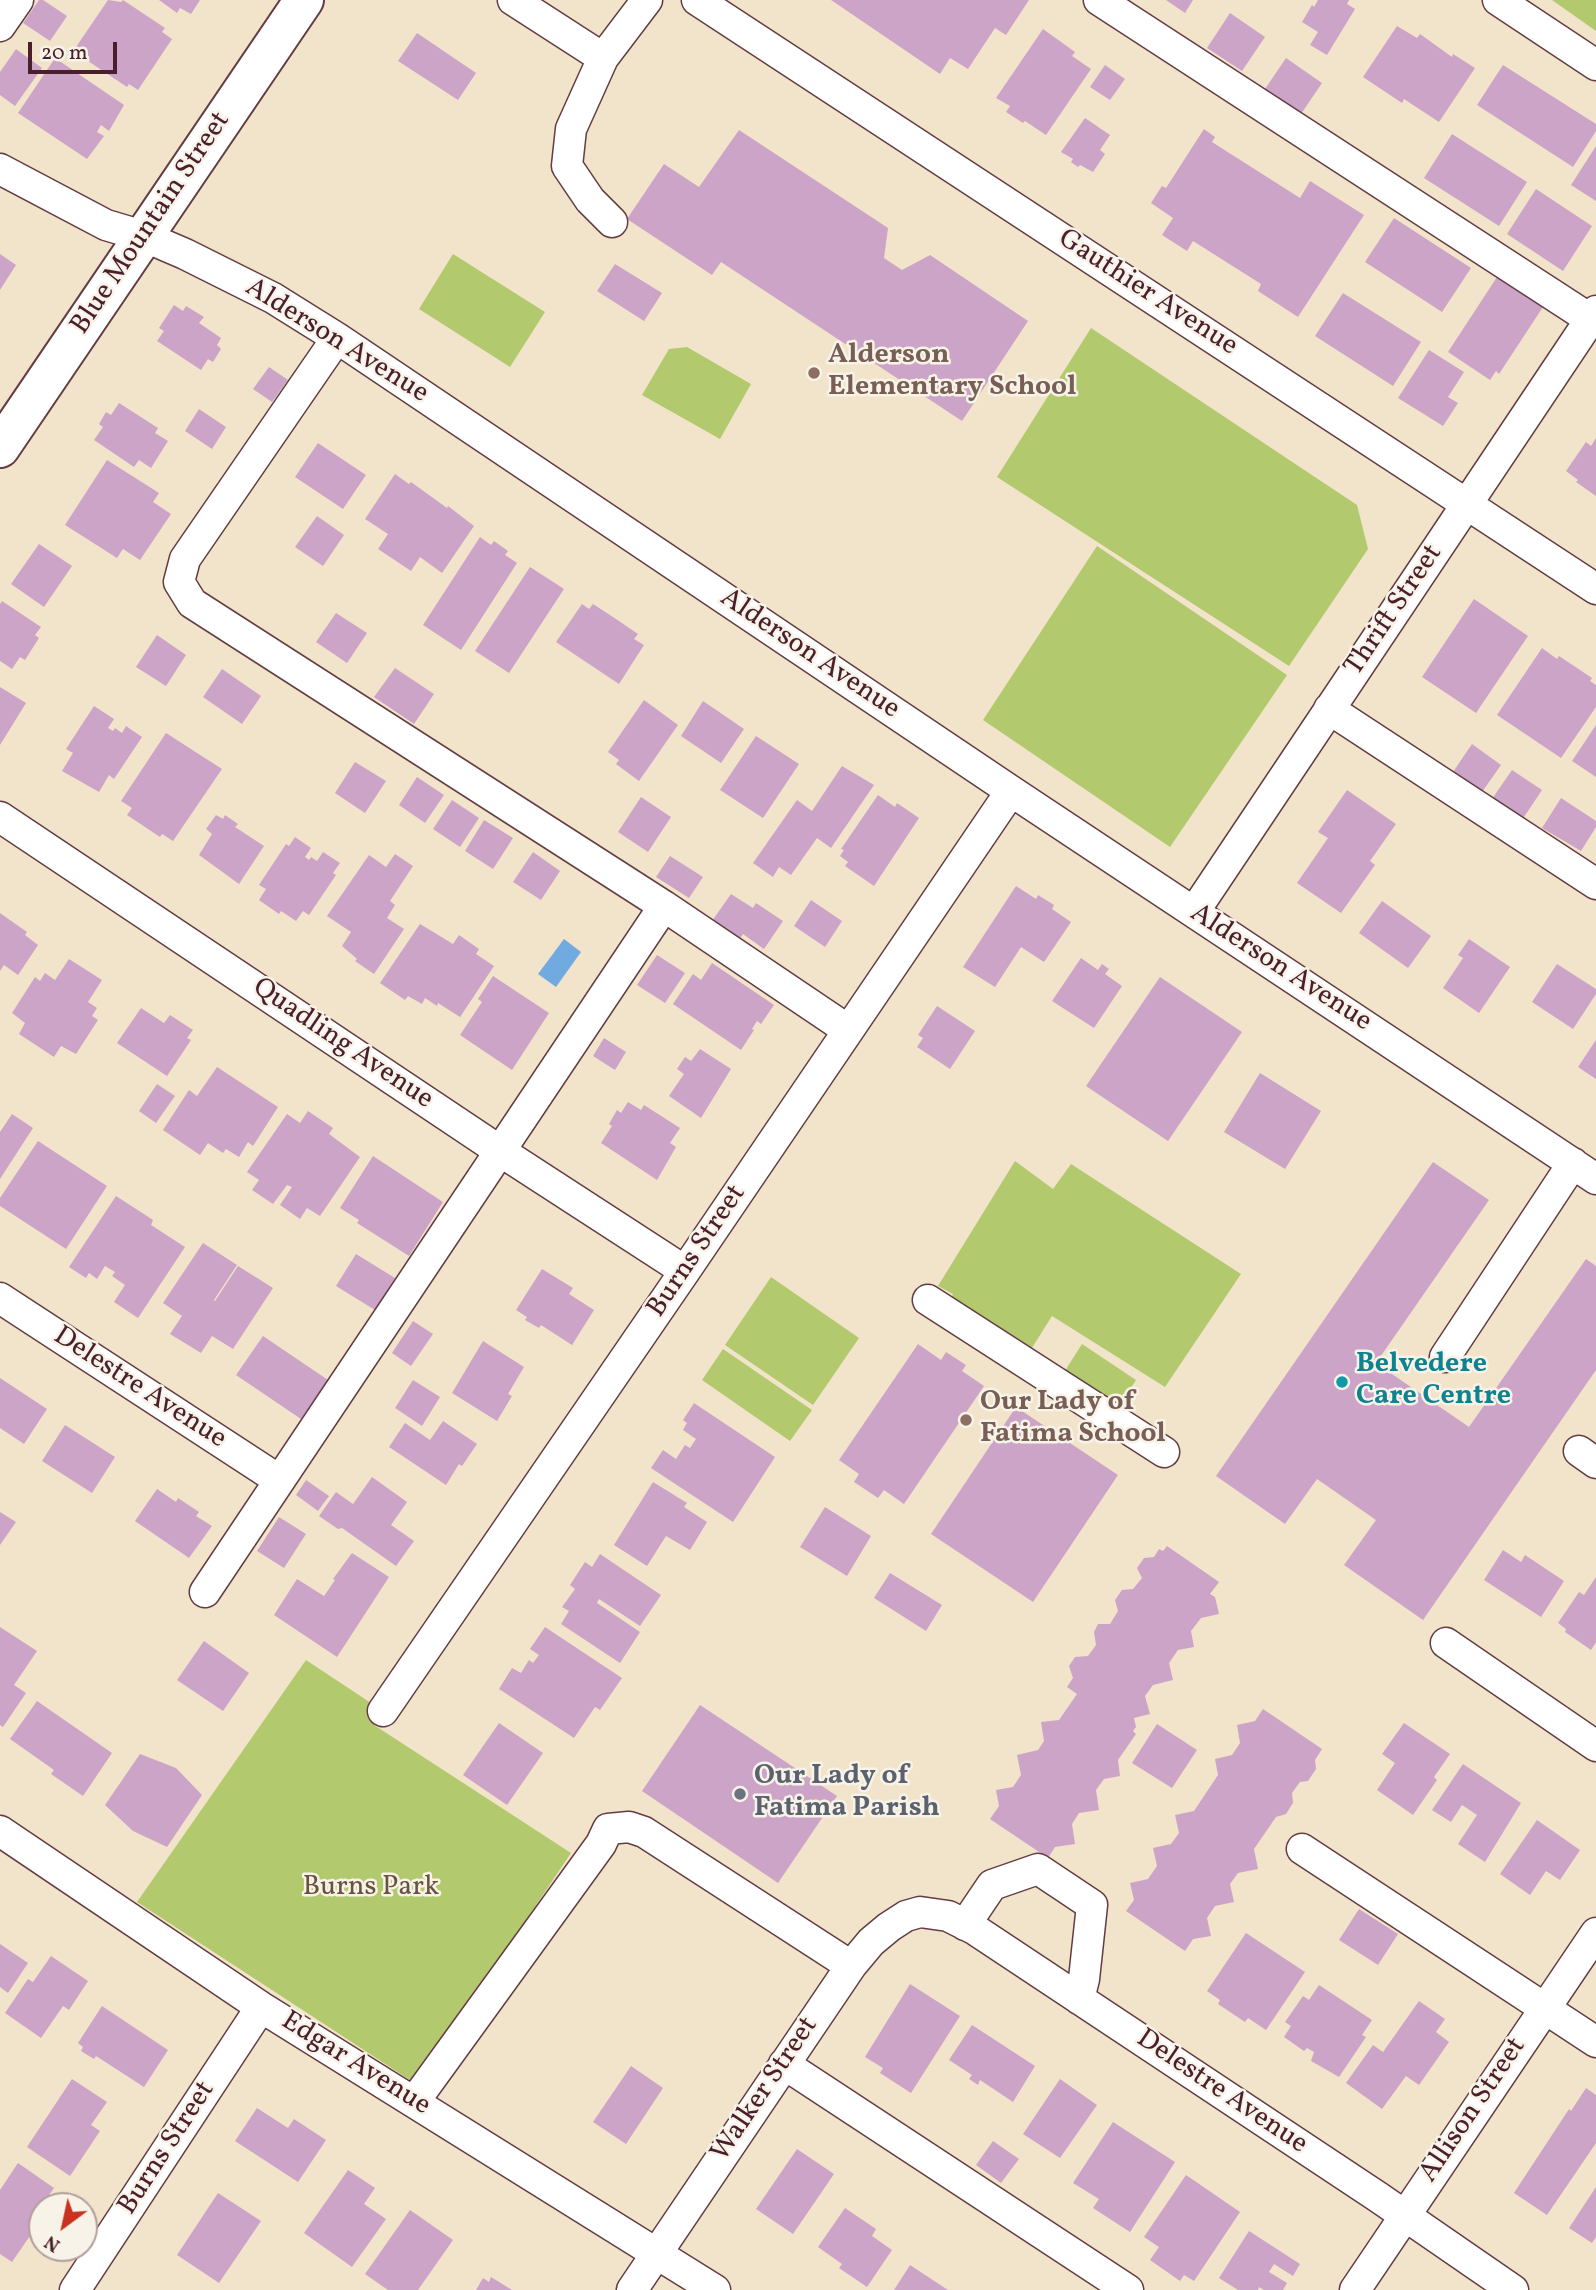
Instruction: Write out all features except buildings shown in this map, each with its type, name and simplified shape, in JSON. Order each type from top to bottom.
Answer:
[{"type":"main road","name":"Blue Mountain Street","points":[[0,448],[304,0]]},
{"type":"street","points":[[0,26],[18,0]]},
{"type":"street","points":[[513,0],[603,58]]},
{"type":"street","points":[[612,222],[590,200],[567,166],[570,129],[603,58],[647,0]]},
{"type":"street","name":"Gauthier Avenue","points":[[697,0],[1596,589]]},
{"type":"street","points":[[1099,0],[1594,317]]},
{"type":"street","points":[[1498,0],[1596,65]]},
{"type":"street","name":"Alderson Avenue","points":[[0,169],[106,225],[143,236],[185,254],[273,298],[337,338],[1011,791],[1584,1171]]},
{"type":"street","name":"Thrift Street","points":[[1194,912],[1594,317]]},
{"type":"street","points":[[337,338],[185,559],[179,582],[192,603],[664,906],[848,1030]]},
{"type":"street","points":[[1328,709],[1596,884]]},
{"type":"street","name":"Burns Street","points":[[383,1711],[1011,791]]},
{"type":"street","name":"Quadling Avenue","points":[[0,817],[500,1151],[685,1271]]},
{"type":"street","points":[[205,1592],[664,906]]},
{"type":"street","points":[[1445,1357],[1584,1171]]},
{"type":"street","name":"Delestre Avenue","points":[[0,1298],[279,1480]]},
{"type":"street","points":[[928,1300],[1164,1452]]},
{"type":"street","points":[[1446,1643],[1596,1746]]},
{"type":"street","points":[[414,2102],[601,1844],[608,1829],[629,1827],[644,1832],[851,1966]]},
{"type":"street","name":"Edgar Avenue","points":[[0,1831],[261,2007],[715,2290]]},
{"type":"street","points":[[1302,1849],[1596,2042]]},
{"type":"street","points":[[965,1925],[992,1885],[1038,1869],[1092,1905],[1084,1979],[1079,1999]]},
{"type":"street","name":"Delestre Avenue","points":[[920,1912],[948,1916],[965,1925],[1513,2290]]},
{"type":"street","name":"Walker Street","points":[[632,2290],[851,1966],[889,1927],[906,1916],[920,1912]]},
{"type":"street","name":"Allison Street","points":[[1355,2290],[1596,1933]]},
{"type":"street","name":"Burns Street","points":[[75,2290],[261,2007]]},
{"type":"street","points":[[784,2064],[1128,2290]]},
{"type":"green space","points":[[1552,0],[1596,0],[1596,31]]},
{"type":"green space","points":[[453,254],[545,312],[510,367],[419,309]]},
{"type":"green space","points":[[1091,328],[1357,505],[1368,549],[1289,666],[997,477]]},
{"type":"green space","points":[[687,347],[751,384],[720,439],[642,395],[669,349]]},
{"type":"green space","points":[[1097,546],[1287,675],[1170,847],[983,720]]},
{"type":"green space","points":[[1015,1161],[1053,1189],[1071,1164],[1241,1274],[1165,1387],[1052,1316],[1030,1351],[951,1299],[953,1294],[938,1286]]},
{"type":"green space","points":[[771,1277],[859,1338],[813,1405],[725,1345]]},
{"type":"green space","points":[[1082,1344],[1136,1380],[1121,1404],[1109,1397],[1104,1403],[1063,1374]]},
{"type":"green space","points":[[723,1349],[812,1410],[790,1441],[702,1380]]},
{"type":"green space","name":"Burns Park","points":[[306,1660],[383,1711],[374,1725],[571,1853],[416,2084],[137,1902]]},
{"type":"water","points":[[564,939],[581,952],[556,987],[538,974]]},
{"type":"place","name":"Alderson Elementary School","points":[[814,373]]},
{"type":"place","name":"Belvedere Care Centre","points":[[1342,1382]]},
{"type":"place","name":"Our Lady of Fatima School","points":[[966,1420]]},
{"type":"place","name":"Our Lady of Fatima Parish","points":[[740,1794]]}]
